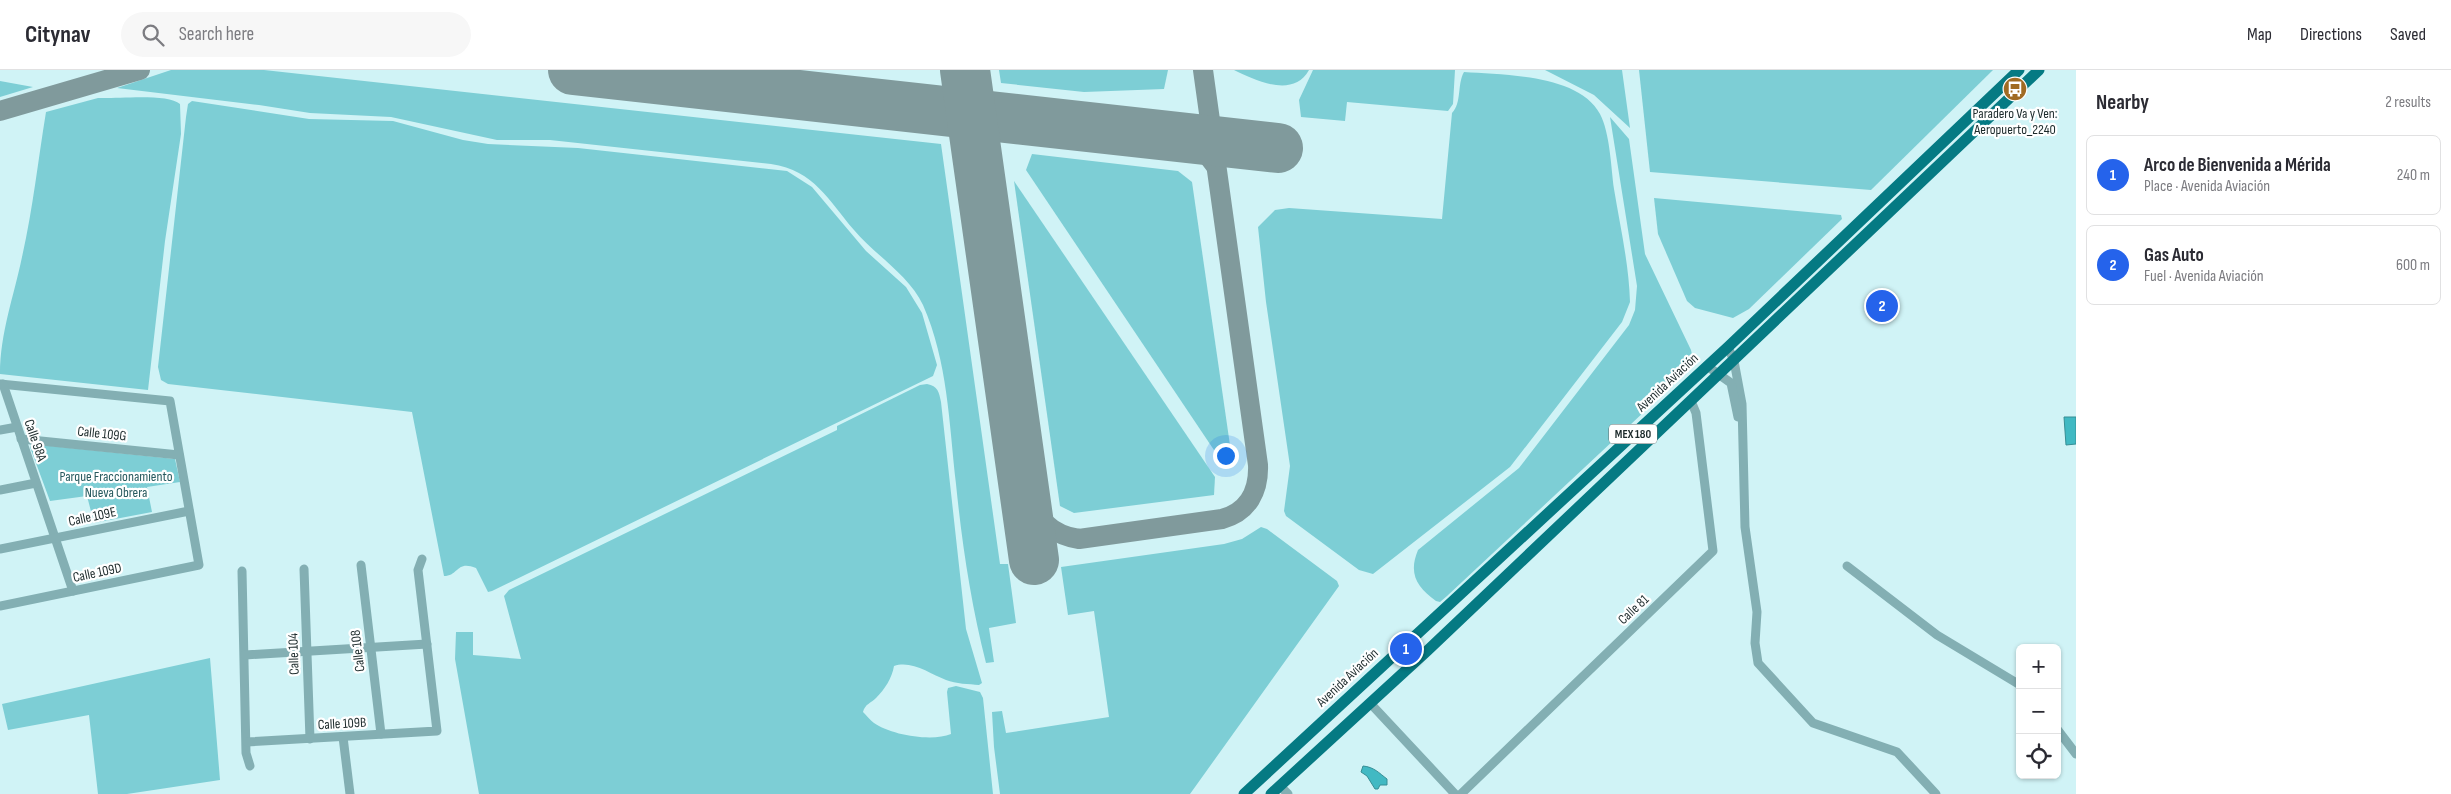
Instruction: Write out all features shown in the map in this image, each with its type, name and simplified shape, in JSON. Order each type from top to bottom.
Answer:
[{"type":"main road","name":"Avenida Aviación","points":[[1244,794],[1728,347],[2019,70]]},
{"type":"main road","name":"MEX 180","points":[[1271,794],[1284,790],[1370,703],[1734,361],[2039,70]]},
{"type":"street","points":[[1728,347],[1734,361],[1742,404],[1741,427],[1745,527],[1757,612],[1755,643],[1758,662],[1814,722],[1897,752],[1936,794]]},
{"type":"street","points":[[1707,366],[1732,383],[1741,427]]},
{"type":"street","points":[[1,384],[170,401],[189,510]]},
{"type":"street","name":"Calle 98A","points":[[1,384],[73,591]]},
{"type":"street","name":"Calle 81","points":[[1461,794],[1713,551],[1696,414],[1691,400]]},
{"type":"street","points":[[0,430],[17,427]]},
{"type":"street","name":"Calle 109G","points":[[21,439],[179,454]]},
{"type":"street","points":[[0,490],[36,483]]},
{"type":"street","name":"Calle 109E","points":[[0,549],[189,510]]},
{"type":"street","name":"Calle 109D","points":[[0,606],[199,565],[189,510]]},
{"type":"street","points":[[245,655],[427,644],[418,570],[422,559]]},
{"type":"street","name":"Calle 108","points":[[361,565],[381,734]]},
{"type":"street","points":[[1847,566],[1937,635],[2016,683]]},
{"type":"street","name":"Calle 104","points":[[304,569],[310,738]]},
{"type":"street","points":[[242,571],[248,742],[246,753],[250,766]]},
{"type":"street","name":"Calle 109B","points":[[248,742],[438,731],[427,644]]},
{"type":"street","points":[[1370,703],[1455,794]]},
{"type":"street","points":[[2060,734],[2076,754]]},
{"type":"street","points":[[343,736],[350,794]]},
{"type":"green space","points":[[171,70],[264,70],[941,144],[1000,564],[1008,564],[1016,623],[989,628],[994,662],[986,663],[971,596],[961,529],[943,371],[938,348],[923,305],[917,294],[901,275],[862,239],[828,198],[810,180],[799,173],[771,164],[550,140],[497,140],[391,117],[310,113],[117,88]]},
{"type":"green space","points":[[999,70],[1168,70],[1164,89],[1084,92],[1001,83]]},
{"type":"green space","points":[[1234,70],[1309,70],[1302,79],[1293,84],[1273,85]]},
{"type":"green space","points":[[1313,70],[1455,70],[1453,104],[1448,111],[1347,102],[1345,121],[1301,117],[1299,100]]},
{"type":"green space","points":[[1545,70],[1622,70],[1630,128],[1594,95]]},
{"type":"green space","points":[[1639,70],[1993,70],[1871,190],[1650,172]]},
{"type":"green space","points":[[1464,72],[1519,76],[1558,84],[1576,91],[1590,101],[1600,114],[1608,140],[1626,259],[1630,302],[1622,322],[1510,467],[1373,574],[1359,570],[1286,516],[1284,511],[1290,466],[1266,302],[1258,227],[1275,210],[1289,208],[1442,219],[1452,113],[1457,104]]},
{"type":"green space","points":[[0,81],[33,87],[0,97]]},
{"type":"green space","points":[[141,97],[165,99],[180,104],[181,134],[165,241],[148,390],[0,374],[2,344],[26,239],[46,112],[98,98]]},
{"type":"green space","points":[[192,101],[309,119],[393,121],[463,140],[488,144],[578,148],[787,171],[812,187],[866,251],[906,287],[922,313],[937,365],[933,376],[488,592],[476,568],[469,566],[461,567],[453,574],[444,576],[412,412],[168,384],[161,380],[158,367],[186,117],[188,104]]},
{"type":"green space","points":[[1610,117],[1629,139],[1645,254],[1691,350],[1693,359],[1691,368],[1447,596],[1440,602],[1436,601],[1419,585],[1416,579],[1414,566],[1418,550],[1519,468],[1629,325],[1635,310],[1637,286]]},
{"type":"green space","points":[[1032,154],[1178,171],[1192,182],[1232,459],[1220,459],[1026,170]]},
{"type":"green space","points":[[1014,181],[1215,477],[1214,495],[1074,513],[1060,506]]},
{"type":"green space","points":[[1654,198],[1841,215],[1842,219],[1749,309],[1733,318],[1695,308],[1687,301],[1658,234]]},
{"type":"green space","points":[[920,385],[934,386],[940,395],[966,629],[982,683],[979,685],[962,684],[946,680],[914,666],[894,666],[892,675],[885,687],[867,705],[863,712],[874,723],[901,734],[923,737],[943,736],[951,734],[948,688],[956,686],[980,692],[983,698],[993,794],[479,794],[455,659],[456,632],[473,632],[473,655],[521,659],[504,596],[509,590],[837,430],[837,426]]},
{"type":"green space","name":"Parque Fraccionamiento Nueva Obrera","points":[[32,444],[175,459],[180,482],[147,487],[152,512],[94,523],[87,496],[50,501],[30,447]]},
{"type":"green space","points":[[1261,527],[1267,529],[1337,581],[1339,586],[1190,794],[1000,794],[992,712],[1002,711],[1006,733],[1109,717],[1094,611],[1068,615],[1061,567],[1224,544],[1242,539]]},
{"type":"green space","points":[[210,658],[220,780],[127,794],[98,794],[89,715],[8,730],[2,704]]},
{"type":"shaded area","points":[[2064,417],[2076,417],[2076,444],[2066,445]]},
{"type":"shaded area","points":[[1363,766],[1373,769],[1387,779],[1387,785],[1380,785],[1378,789],[1375,789],[1367,776],[1361,772]]},
{"type":"taxiway","points":[[0,111],[140,70]]},
{"type":"taxiway","points":[[1024,489],[1033,508],[1044,523],[1051,529],[1079,539],[1222,519],[1231,516],[1245,506],[1254,492],[1258,465],[1203,70]]},
{"type":"taxiway","points":[[1176,137],[1202,148],[1215,165]]},
{"type":"runway","points":[[573,70],[1278,148]]},
{"type":"runway","points":[[965,70],[1034,560]]},
{"type":"place","name":"Paradero Va y Ven: Aeropuerto_2240","points":[[2015,89]]},
{"type":"place","name":"Gas Auto","points":[[1882,306]]},
{"type":"place","name":"Arco de Bienvenida a Mérida","points":[[1406,649]]}]
